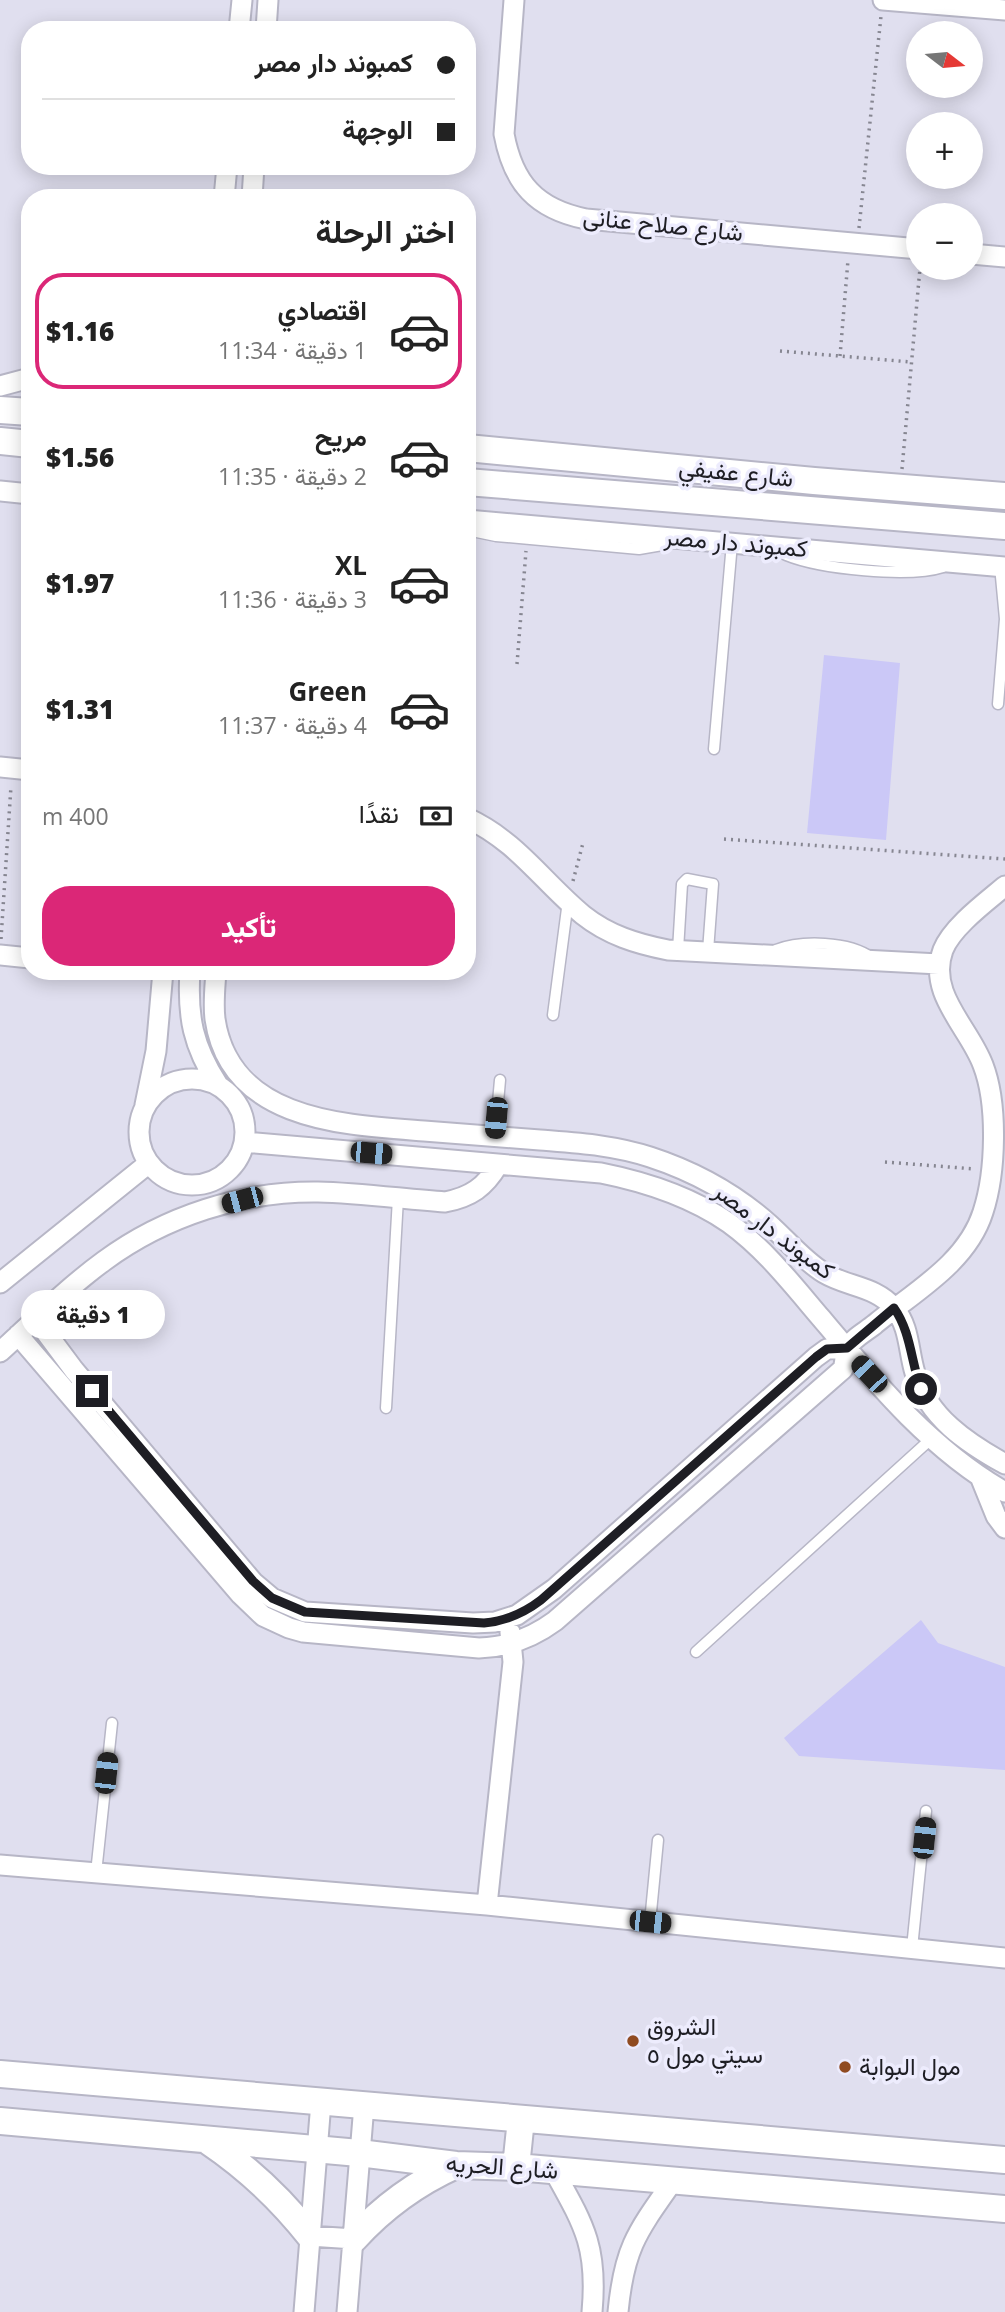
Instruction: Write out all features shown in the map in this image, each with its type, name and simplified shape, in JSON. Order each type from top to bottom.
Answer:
[{"type":"street","points":[[240,21],[242,0]]},
{"type":"street","points":[[267,21],[268,0]]},
{"type":"street","name":"شارع صلاح عنانى","points":[[514,0],[504,134],[516,175],[529,192],[546,205],[565,215],[586,219],[906,248]]},
{"type":"street","points":[[882,7],[1005,10]]},
{"type":"street","points":[[983,255],[1005,257]]},
{"type":"street","points":[[0,386],[21,380]]},
{"type":"street","points":[[0,410],[21,411]]},
{"type":"street","points":[[476,438],[513,452]]},
{"type":"street","points":[[0,441],[21,443]]},
{"type":"street","name":"شارع عفيفي","points":[[476,449],[1005,496]]},
{"type":"street","points":[[812,510],[814,481]]},
{"type":"street","name":"شارع عفيفي","points":[[476,483],[1005,526]]},
{"type":"street","points":[[0,491],[21,493]]},
{"type":"street","name":"كمبوند دار مصر","points":[[476,521],[1002,567]]},
{"type":"street","points":[[476,823],[508,842],[584,915],[624,938],[645,946],[939,964]]},
{"type":"street","points":[[36,1319],[83,1380],[253,1581],[272,1598],[293,1609],[318,1614],[473,1623],[505,1620],[530,1608],[554,1589],[816,1357],[827,1349],[847,1348],[934,1278],[964,1248],[984,1211],[991,1171],[990,1094],[984,1067],[972,1041],[946,1001],[939,977],[939,964],[952,934],[1005,886]]},
{"type":"street","points":[[0,955],[21,957]]},
{"type":"street","points":[[142,1114],[151,1098],[165,1086],[182,1079],[201,1079],[218,1085],[231,1095],[241,1109],[245,1125],[244,1142],[230,1169],[204,1184],[173,1182],[149,1163],[142,1148],[139,1131],[142,1114],[156,1051],[162,980]]},
{"type":"street","points":[[190,980],[189,1012],[194,1038],[204,1063],[218,1085]]},
{"type":"street","name":"كمبوند دار مصر","points":[[216,980],[215,1017],[227,1054],[251,1084],[283,1107],[340,1124],[599,1146],[638,1153],[675,1166],[723,1190],[776,1230],[811,1264],[826,1274],[878,1294],[894,1308]]},
{"type":"street","points":[[244,1142],[601,1173],[656,1187],[698,1205],[755,1244],[779,1268],[883,1390],[932,1438],[981,1479],[1005,1492]]},
{"type":"street","points":[[0,1283],[149,1163]]},
{"type":"street","points":[[0,1352],[104,1261],[158,1229],[205,1209],[280,1194],[318,1192],[445,1202],[462,1199],[477,1191],[489,1180],[498,1165]]},
{"type":"street","points":[[894,1308],[904,1324],[914,1371],[930,1405],[958,1434],[1005,1464]]},
{"type":"street","points":[[18,1335],[241,1595],[263,1616],[289,1628],[317,1634],[479,1648],[512,1643],[555,1621],[843,1369],[847,1348]]},
{"type":"street","points":[[981,1479],[996,1517],[1005,1528]]},
{"type":"street","points":[[486,1905],[513,1662],[512,1643],[505,1620]]},
{"type":"street","points":[[0,1865],[486,1905],[1005,1958]]},
{"type":"street","name":"شارع الحريه","points":[[0,2074],[1005,2160]]},
{"type":"street","points":[[172,2135],[175,2089]]},
{"type":"street","points":[[304,2312],[321,2102]]},
{"type":"street","points":[[347,2312],[364,2105]]},
{"type":"street","points":[[516,2167],[521,2119]]},
{"type":"street","name":"شارع الحريه","points":[[0,2122],[172,2135],[456,2165],[516,2167],[1005,2210]]},
{"type":"street","points":[[207,2140],[263,2183],[288,2208],[310,2236],[354,2239]]},
{"type":"street","points":[[354,2239],[376,2215],[400,2195],[427,2178],[456,2165]]},
{"type":"street","points":[[554,2171],[589,2242],[594,2276],[592,2312]]},
{"type":"street","points":[[618,2312],[629,2250],[637,2233],[673,2180]]},
{"type":"street","points":[[594,2276],[602,2270],[611,2270],[622,2279]]},
{"type":"lane","points":[[476,531],[639,549],[684,539]]},
{"type":"lane","points":[[714,750],[732,543]]},
{"type":"lane","points":[[998,704],[1004,619],[1002,567]]},
{"type":"lane","points":[[678,950],[682,884],[687,879],[713,884],[708,951]]},
{"type":"lane","points":[[553,1015],[568,900]]},
{"type":"lane","points":[[495,1136],[500,1080]]},
{"type":"lane","points":[[386,1408],[398,1198]]},
{"type":"lane","points":[[696,1652],[932,1438]]},
{"type":"lane","points":[[96,1873],[112,1723]]},
{"type":"lane","points":[[912,1948],[926,1811]]},
{"type":"lane","points":[[650,1922],[658,1840]]},
{"type":"path","points":[[840,356],[882,7]]},
{"type":"path","points":[[900,488],[919,280]]},
{"type":"path","points":[[780,351],[911,362]]},
{"type":"path","points":[[517,664],[527,538]]},
{"type":"path","points":[[1,939],[14,768]]},
{"type":"path","points":[[724,839],[1005,859]]},
{"type":"path","points":[[568,900],[583,843]]},
{"type":"path","points":[[886,1162],[991,1171]]},
{"type":"shaded area","points":[[824,655],[900,663],[886,840],[807,833]]},
{"type":"shaded area","points":[[921,1620],[938,1643],[1005,1667],[1005,1770],[799,1756],[784,1738]]},
{"type":"place","name":"الشروق سيتي مول ٥","points":[[633,2041]]},
{"type":"place","name":"مول البوابة","points":[[845,2067]]},
{"type":"route","points":[[92,1391],[253,1581],[282,1604],[318,1614],[484,1623],[505,1620],[541,1600],[805,1366],[827,1349],[847,1348],[894,1308],[908,1333],[914,1371],[921,1389]]}]
